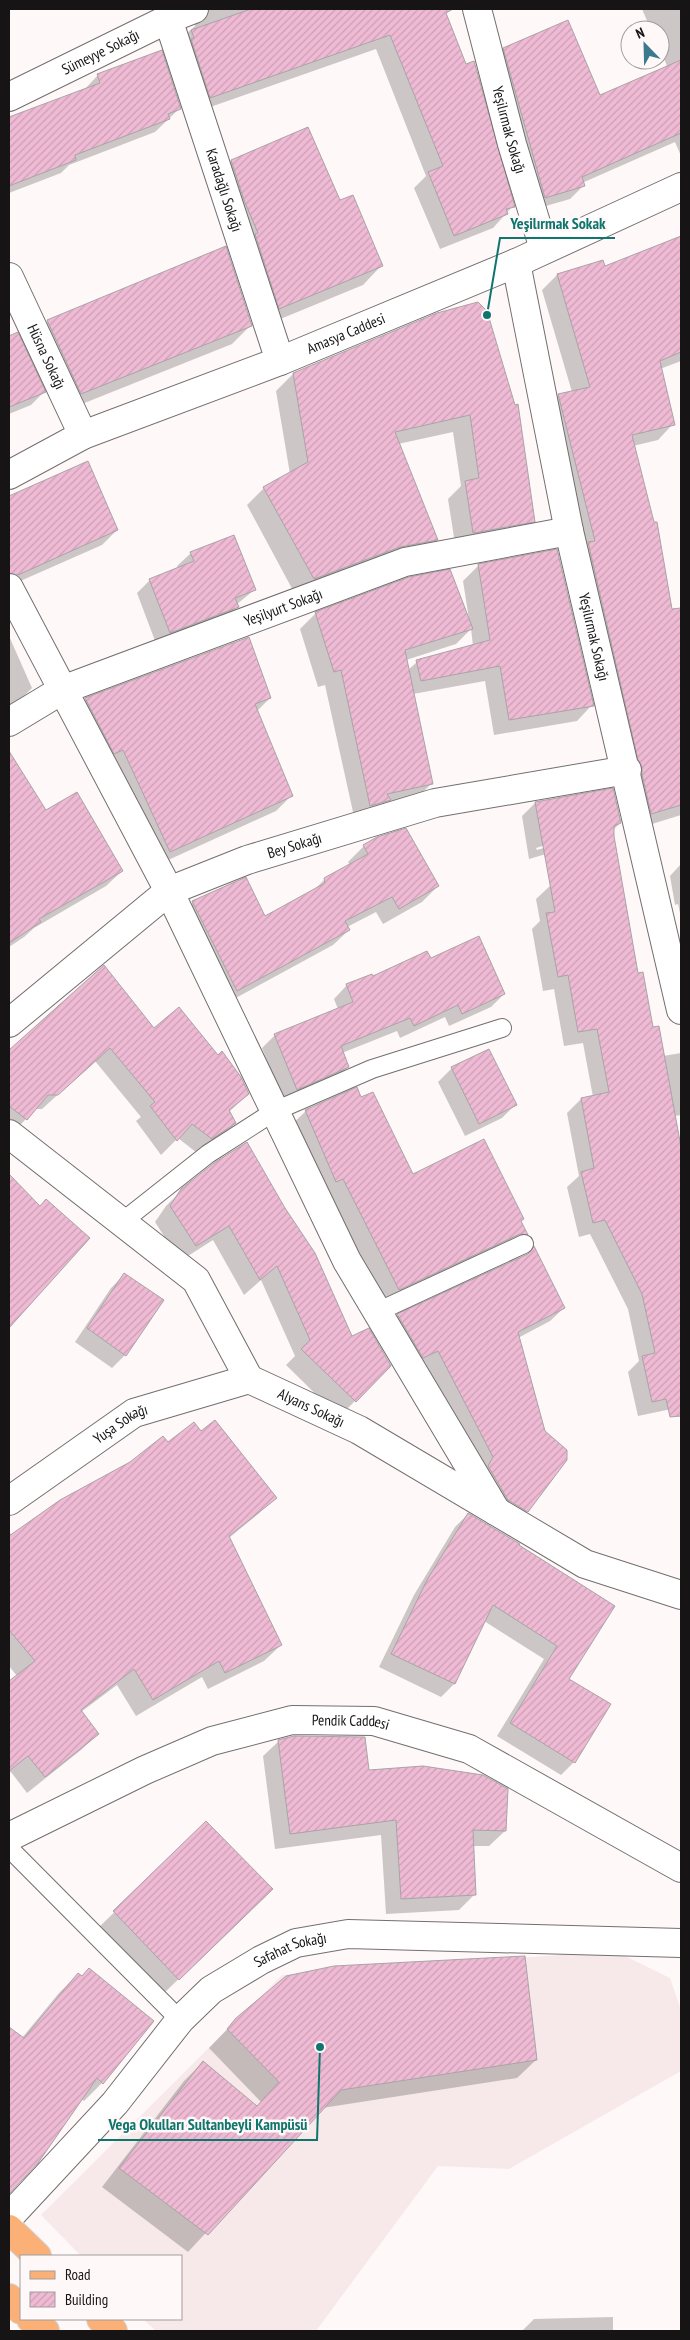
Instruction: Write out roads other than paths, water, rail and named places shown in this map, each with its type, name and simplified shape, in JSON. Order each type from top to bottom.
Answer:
[{"type":"main road","points":[[9,2229],[36,2255]]},
{"type":"main road","points":[[9,2298],[20,2309]]},
{"type":"main road","points":[[33,2320],[45,2331]]},
{"type":"main road","points":[[102,2320],[114,2331]]},
{"type":"street","name":"Sümeyye Sokağı","points":[[9,97],[168,18],[194,9]]},
{"type":"street","name":"Yeşilırmak Sokağı","points":[[480,10],[512,144],[544,249]]},
{"type":"street","name":"Karadağlı Sokağı","points":[[168,18],[280,361]]},
{"type":"street","name":"Amasya Caddesi","points":[[9,475],[83,435],[280,361],[516,263],[681,187]]},
{"type":"street","name":"Yeşilırmak Sokağı","points":[[516,263],[569,530],[627,770],[681,1010]]},
{"type":"street","name":"Hüsna Sokağı","points":[[9,277],[83,435]]},
{"type":"street","name":"Yeşilyurt Sokağı","points":[[9,722],[62,690],[405,562],[569,530]]},
{"type":"street","points":[[9,588],[169,891],[347,1261],[496,1512]]},
{"type":"street","name":"Bey Sokağı","points":[[9,1023],[169,891],[247,860],[436,803],[627,770]]},
{"type":"street","points":[[9,1134],[196,1280],[249,1379]]},
{"type":"street","name":"Yuşa Sokağı","points":[[9,1501],[134,1413],[249,1379]]},
{"type":"street","name":"Alyans Sokağı","points":[[249,1379],[359,1430],[585,1564],[681,1595]]},
{"type":"street","name":"Pendik Caddesi","points":[[9,1837],[145,1770],[212,1741],[292,1720],[374,1721],[469,1749],[681,1868]]},
{"type":"street","name":"Safahat Sokağı","points":[[9,2217],[115,2103],[180,2020],[211,1990],[261,1960],[296,1943],[348,1934],[681,1943]]},
{"type":"lane","points":[[122,1222],[208,1154],[275,1111],[372,1069],[502,1028]]},
{"type":"lane","points":[[377,1312],[524,1244]]},
{"type":"lane","points":[[9,1848],[180,2020]]},
{"type":"place","name":"Yeşilırmak Sokak","points":[[487,315]]},
{"type":"place","name":"Vega Okulları Sultanbeyli Kampüsü","points":[[320,2047]]}]
